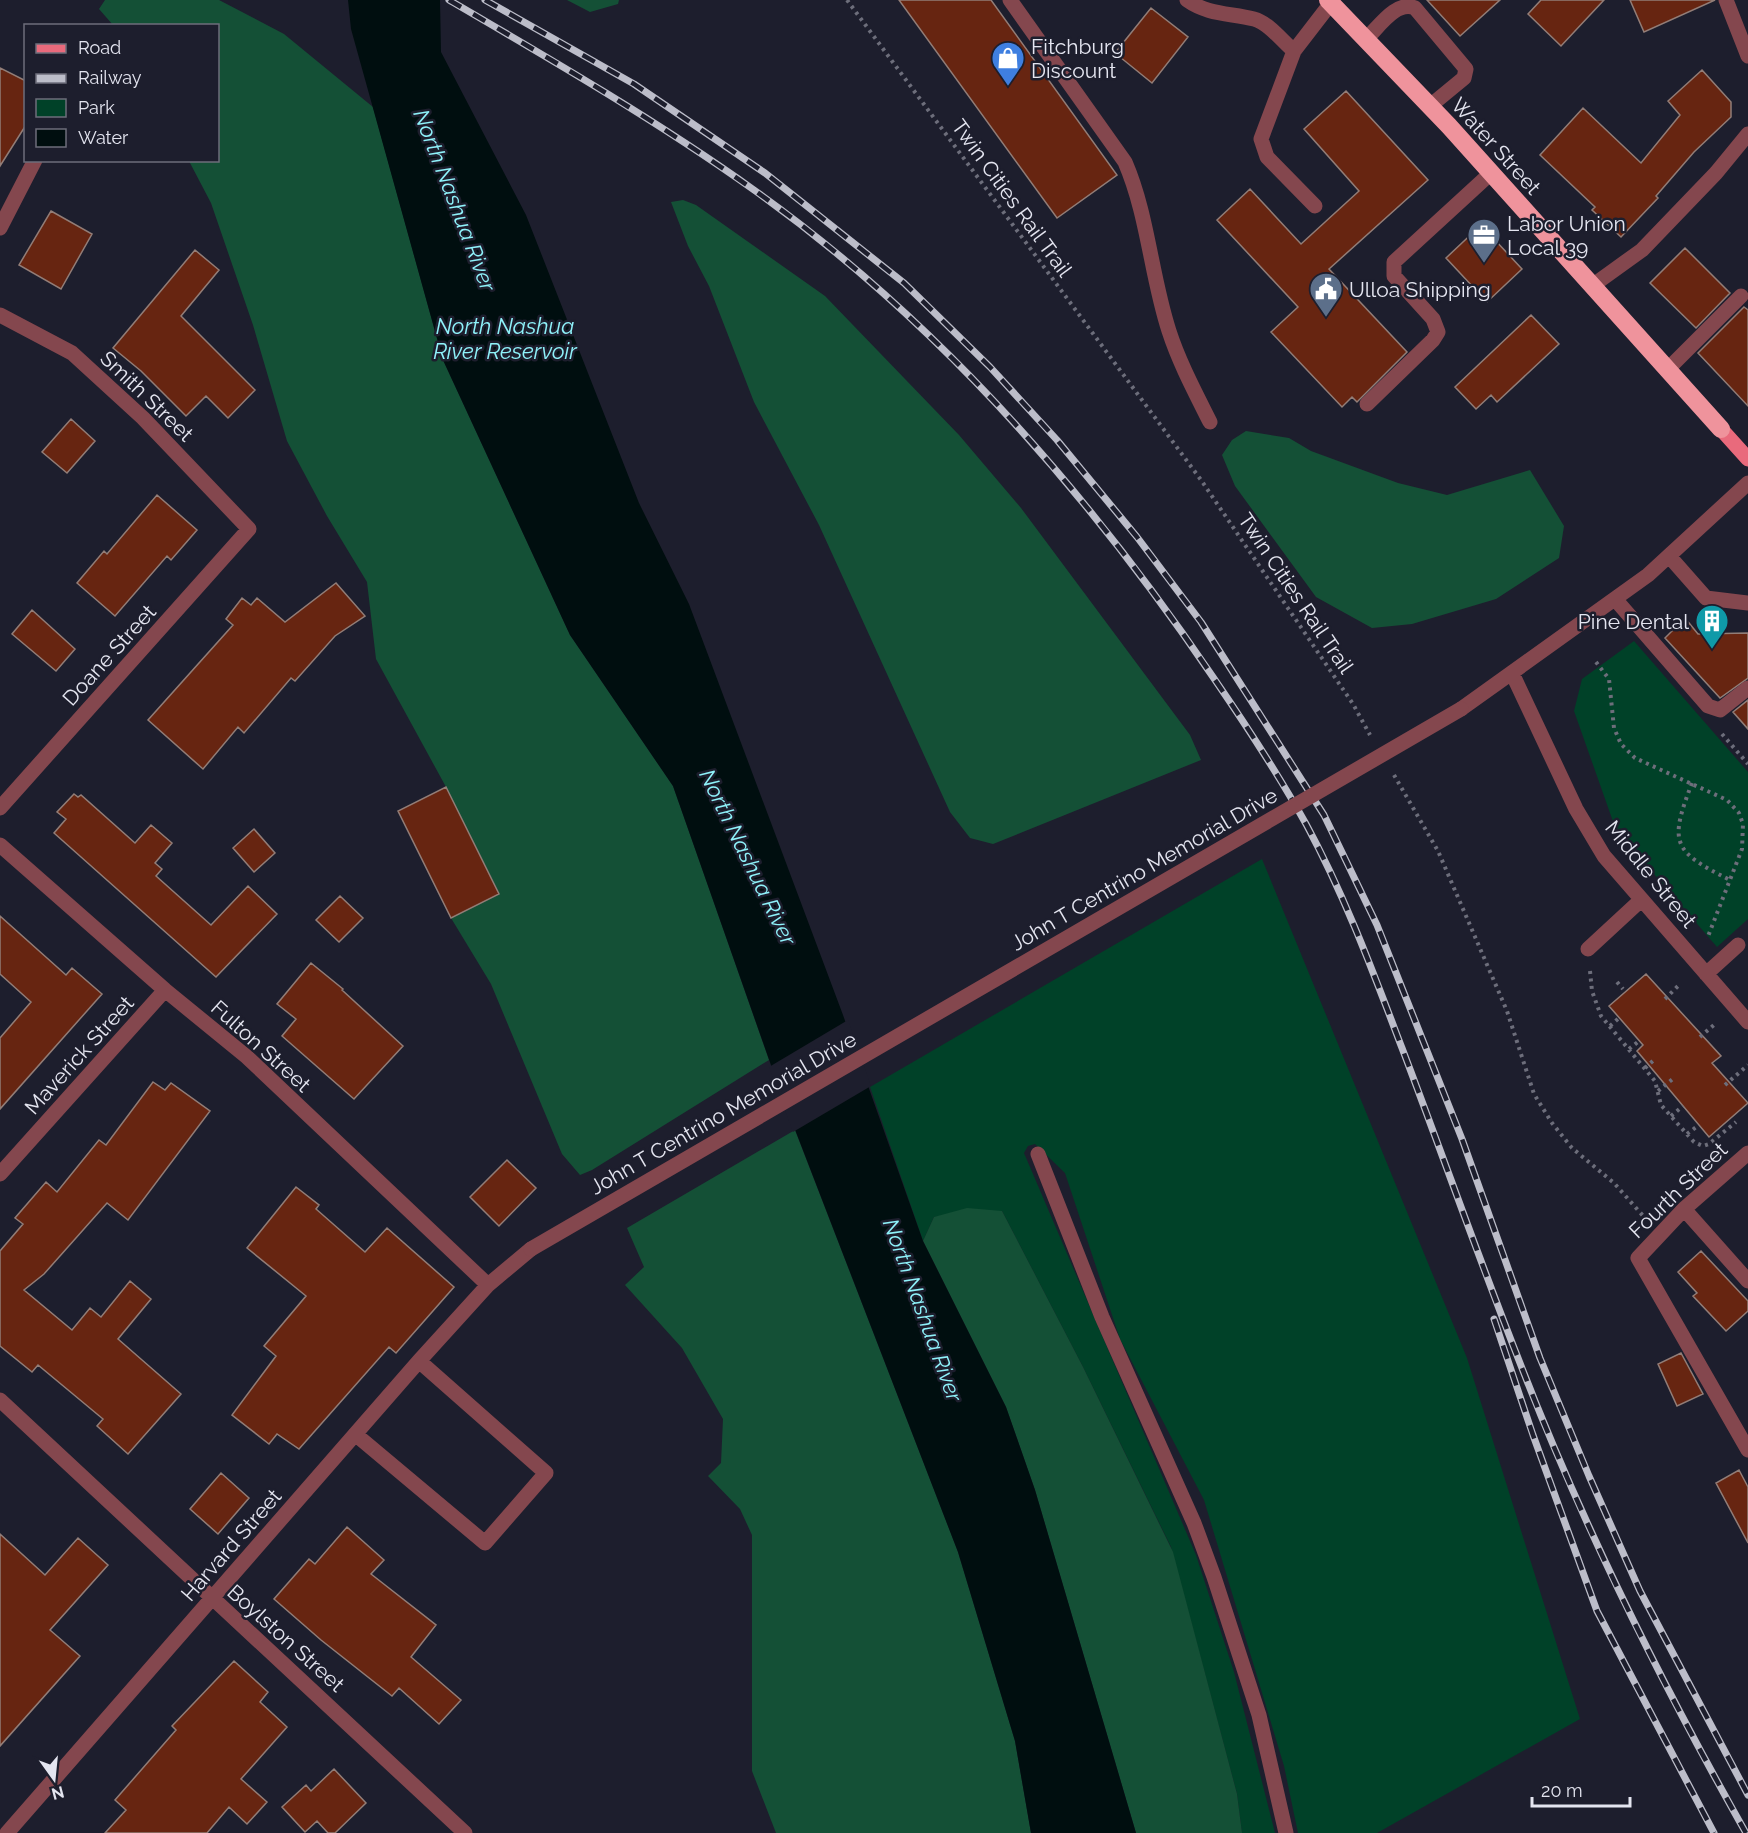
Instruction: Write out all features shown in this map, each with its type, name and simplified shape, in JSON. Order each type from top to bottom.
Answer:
[{"type":"highway","name":"Water Street","points":[[1330,1],[1430,106],[1721,429]]},
{"type":"main road","name":"Water Street","points":[[1721,429],[1745,450]]},
{"type":"street","points":[[1010,0],[1125,162],[1134,188],[1168,330],[1210,422]]},
{"type":"street","points":[[1187,0],[1209,12],[1256,20],[1266,26],[1293,51]]},
{"type":"street","points":[[1726,0],[1748,56]]},
{"type":"street","points":[[1315,206],[1267,158],[1262,146],[1264,129],[1293,51],[1330,1]]},
{"type":"street","points":[[1366,39],[1398,8],[1409,5],[1415,8],[1466,69],[1464,78],[1430,106]]},
{"type":"street","points":[[1592,286],[1642,250],[1716,172],[1748,134]]},
{"type":"street","points":[[0,228],[34,162]]},
{"type":"street","points":[[1367,404],[1433,340],[1438,332],[1433,319],[1394,276],[1394,262],[1491,173]]},
{"type":"street","points":[[1667,370],[1741,296]]},
{"type":"street","name":"Smith Street","points":[[0,315],[72,353],[143,418],[249,529]]},
{"type":"street","name":"John T Centrino Memorial Drive","points":[[488,1285],[531,1249],[1461,709],[1615,599],[1669,556],[1748,483]]},
{"type":"street","name":"Doane Street","points":[[0,808],[249,529]]},
{"type":"street","points":[[1669,556],[1706,598],[1748,603]]},
{"type":"street","points":[[1615,599],[1708,706],[1720,710],[1748,688]]},
{"type":"street","name":"Middle Street","points":[[1512,673],[1589,833],[1604,856],[1748,1022]]},
{"type":"street","name":"Fulton Street","points":[[0,845],[165,990],[247,1057],[488,1285]]},
{"type":"street","points":[[1588,949],[1641,900]]},
{"type":"street","points":[[1706,974],[1738,945]]},
{"type":"street","name":"Maverick Street","points":[[0,1174],[165,990]]},
{"type":"street","name":"Fourth Street","points":[[1748,1153],[1684,1209],[1638,1258],[1748,1450]]},
{"type":"street","points":[[1038,1154],[1102,1317],[1194,1523],[1214,1577],[1259,1715],[1286,1833]]},
{"type":"street","points":[[1684,1209],[1748,1281]]},
{"type":"street","name":"Harvard Street","points":[[7,1833],[488,1285]]},
{"type":"street","points":[[355,1434],[485,1543],[493,1534],[546,1473],[419,1361]]},
{"type":"street","name":"Boylston Street","points":[[0,1400],[465,1833]]},
{"type":"path","name":"Twin Cities Rail Trail","points":[[847,0],[1201,480],[1353,704],[1375,743]]},
{"type":"path","points":[[1596,662],[1609,679],[1614,728],[1621,744],[1635,758],[1727,800],[1739,813],[1743,824],[1744,842],[1707,940]]},
{"type":"path","points":[[1722,734],[1748,764]]},
{"type":"path","points":[[1392,773],[1438,851],[1507,1011],[1530,1083],[1540,1105],[1572,1148],[1614,1183],[1659,1234]]},
{"type":"path","points":[[1692,783],[1677,826],[1679,840],[1686,854],[1693,860],[1730,880]]},
{"type":"path","points":[[1588,949],[1594,997],[1598,1010],[1658,1084],[1661,1106],[1698,1145],[1703,1146],[1714,1141],[1736,1122]]},
{"type":"path","points":[[1617,982],[1623,989]]},
{"type":"path","points":[[1665,999],[1680,984]]},
{"type":"path","points":[[1610,1026],[1619,1018]]},
{"type":"path","points":[[1700,1037],[1715,1024]]},
{"type":"path","points":[[1629,1049],[1639,1041]]},
{"type":"path","points":[[1645,1068],[1656,1058]]},
{"type":"path","points":[[1725,1085],[1748,1065]]},
{"type":"path","points":[[1658,1091],[1674,1078]]},
{"type":"path","points":[[1671,1116],[1683,1106]]},
{"type":"path","points":[[1687,1134],[1699,1125]]},
{"type":"green space","points":[[105,0],[219,0],[284,34],[373,107],[443,360],[570,635],[673,786],[769,1060],[592,1170],[580,1175],[562,1154],[491,984],[451,918],[499,893],[446,787],[376,659],[367,582],[327,516],[287,441],[253,325],[211,203],[190,162],[219,162],[219,24],[112,24],[99,9]]},
{"type":"green space","points":[[567,0],[619,0],[618,4],[590,12]]},
{"type":"green space","points":[[683,200],[696,205],[825,296],[959,435],[1021,508],[1190,735],[1201,760],[993,844],[970,838],[950,812],[819,525],[754,402],[709,286],[688,246],[671,202]]},
{"type":"green space","points":[[1246,431],[1289,438],[1311,451],[1398,483],[1447,495],[1530,470],[1564,526],[1559,558],[1496,599],[1412,624],[1372,628],[1316,597],[1235,486],[1222,455],[1232,440]]},
{"type":"green space","points":[[1634,641],[1748,772],[1748,919],[1717,947],[1616,830],[1574,711],[1582,679]]},
{"type":"green space","points":[[1262,859],[1467,1358],[1580,1719],[1377,1833],[1298,1833],[1284,1766],[1204,1500],[1120,1339],[1065,1173],[1035,1144],[1028,1146],[1024,1153],[1196,1555],[1234,1672],[1275,1833],[1242,1833],[1237,1794],[1171,1547],[1083,1367],[1002,1211],[934,1217],[923,1241],[870,1087]]},
{"type":"green space","points":[[795,1130],[958,1552],[1015,1741],[1031,1833],[776,1833],[752,1771],[752,1535],[740,1509],[708,1476],[721,1463],[723,1419],[682,1348],[625,1285],[644,1267],[627,1228]]},
{"type":"green space","points":[[967,1208],[1002,1211],[1083,1367],[1173,1552],[1237,1794],[1242,1833],[1136,1833],[1035,1490],[1006,1407],[923,1241],[934,1217]]},
{"type":"water","points":[[348,0],[440,0],[441,52],[526,215],[639,503],[689,604],[843,1015],[923,1241],[1006,1407],[1035,1490],[1136,1833],[1031,1833],[1015,1741],[958,1552],[779,1088],[673,786],[570,635],[443,360],[351,29]]},
{"type":"pier","points":[[848,1020],[871,1086],[793,1132],[769,1067]]},
{"type":"building","name":"Fitchburg Discount","points":[[899,0],[991,0],[1117,175],[1057,218]]},
{"type":"building","points":[[1427,0],[1500,0],[1460,36]]},
{"type":"building","points":[[1541,0],[1604,0],[1561,46],[1528,14]]},
{"type":"building","points":[[1630,0],[1715,0],[1644,32]]},
{"type":"building","points":[[1151,8],[1188,37],[1152,83],[1115,53]]},
{"type":"building","points":[[0,68],[24,80],[24,128],[0,166]]},
{"type":"building","points":[[1702,70],[1731,102],[1731,117],[1694,152],[1656,196],[1658,198],[1621,237],[1592,210],[1595,207],[1540,155],[1583,108],[1641,163],[1680,115],[1668,101]]},
{"type":"building","points":[[1346,91],[1428,180],[1329,269],[1407,352],[1357,402],[1352,397],[1342,407],[1271,332],[1298,307],[1217,220],[1250,189],[1301,244],[1359,191],[1304,129]]},
{"type":"building","points":[[51,211],[92,234],[61,289],[19,265]]},
{"type":"building","name":"Labor Union Local 39","points":[[1481,225],[1522,269],[1487,302],[1446,258]]},
{"type":"building","points":[[1685,248],[1730,293],[1696,328],[1650,283]]},
{"type":"building","points":[[195,250],[219,270],[181,316],[255,390],[228,418],[206,396],[186,416],[141,371],[113,348]]},
{"type":"building","points":[[1744,307],[1748,310],[1748,406],[1698,353]]},
{"type":"building","points":[[1531,315],[1559,344],[1497,402],[1491,395],[1476,409],[1455,387]]},
{"type":"building","points":[[71,419],[95,441],[67,473],[42,452]]},
{"type":"building","points":[[157,495],[197,530],[171,560],[167,556],[115,616],[77,583],[104,551],[107,554]]},
{"type":"building","points":[[336,583],[365,616],[335,636],[295,681],[291,678],[244,733],[238,727],[203,769],[148,720],[233,625],[226,619],[242,598],[251,605],[257,598],[285,622]]},
{"type":"building","points":[[32,610],[75,649],[56,671],[12,634]]},
{"type":"building","name":"Pine Dental","points":[[1685,618],[1698,634],[1748,633],[1748,678],[1720,698],[1665,638]]},
{"type":"building","points":[[1748,700],[1748,729],[1733,712]]},
{"type":"building","points":[[446,787],[499,894],[451,918],[398,811]]},
{"type":"building","points":[[74,794],[78,797],[81,795],[135,843],[151,825],[172,843],[155,863],[162,869],[156,876],[211,925],[248,886],[277,914],[216,977],[54,833],[66,819],[57,812]]},
{"type":"building","points":[[254,829],[275,853],[254,872],[233,848]]},
{"type":"building","points":[[340,896],[363,918],[339,942],[316,920]]},
{"type":"building","points":[[0,916],[66,975],[72,968],[102,994],[0,1109],[0,1038],[31,1002],[0,974]]},
{"type":"building","points":[[311,963],[343,989],[403,1046],[354,1099],[282,1036],[296,1019],[277,1004]]},
{"type":"building","points":[[1646,974],[1721,1056],[1712,1063],[1748,1103],[1709,1137],[1637,1051],[1643,1045],[1609,1006]]},
{"type":"building","points":[[153,1082],[165,1090],[171,1083],[210,1111],[128,1220],[107,1203],[44,1274],[24,1290],[72,1330],[90,1308],[101,1317],[130,1281],[151,1299],[118,1339],[181,1394],[128,1454],[97,1426],[103,1419],[38,1365],[32,1372],[0,1346],[0,1251],[23,1224],[15,1218],[46,1182],[57,1192],[99,1140],[106,1145]]},
{"type":"building","points":[[507,1160],[536,1188],[499,1226],[470,1197]]},
{"type":"building","points":[[296,1187],[319,1205],[316,1209],[365,1252],[387,1228],[454,1287],[396,1353],[389,1347],[299,1449],[277,1434],[269,1444],[232,1415],[276,1356],[264,1346],[306,1296],[247,1248]]},
{"type":"building","points":[[1701,1251],[1748,1301],[1748,1311],[1726,1331],[1693,1296],[1697,1293],[1678,1272]]},
{"type":"building","points":[[1681,1353],[1703,1394],[1677,1406],[1658,1364]]},
{"type":"building","points":[[1739,1470],[1748,1487],[1748,1543],[1716,1483]]},
{"type":"building","points":[[221,1473],[249,1498],[218,1534],[190,1509]]},
{"type":"building","points":[[347,1527],[384,1560],[371,1574],[436,1625],[411,1657],[461,1700],[439,1724],[399,1688],[392,1696],[321,1640],[274,1599],[309,1559],[315,1564]]},
{"type":"building","points":[[0,1534],[45,1575],[78,1538],[108,1565],[50,1630],[80,1656],[0,1746]]},
{"type":"building","points":[[234,1661],[268,1692],[260,1702],[287,1727],[241,1779],[267,1802],[247,1824],[229,1807],[207,1833],[105,1833],[126,1810],[115,1800],[176,1730],[172,1726]]},
{"type":"building","points":[[334,1769],[366,1803],[335,1833],[328,1833],[317,1821],[305,1832],[282,1807],[306,1785],[311,1791]]},
{"type":"railway","points":[[449,0],[604,92],[717,164],[821,241],[885,295],[947,353],[1005,413],[1061,476],[1165,609],[1273,768],[1320,851],[1358,935],[1505,1324],[1570,1484],[1653,1660],[1746,1833]]},
{"type":"railway","points":[[485,0],[634,84],[765,173],[904,283],[990,367],[1057,440],[1137,537],[1201,622],[1324,815],[1377,925],[1462,1139],[1540,1358],[1589,1476],[1640,1591],[1748,1795]]},
{"type":"railway","points":[[1494,1319],[1533,1435],[1597,1611],[1714,1833]]},
{"type":"place","name":"Fitchburg Discount","points":[[1008,87]]},
{"type":"place","name":"Labor Union Local 39","points":[[1484,264]]},
{"type":"place","name":"Ulloa Shipping","points":[[1326,318]]},
{"type":"place","name":"Pine Dental","points":[[1712,650]]},
{"type":"water label","name":"North Nashua River","points":[[455,200]]},
{"type":"water label","name":"North Nashua River Reservoir","points":[[505,338]]},
{"type":"water label","name":"North Nashua River","points":[[748,857]]},
{"type":"water label","name":"North Nashua River","points":[[923,1310]]}]
